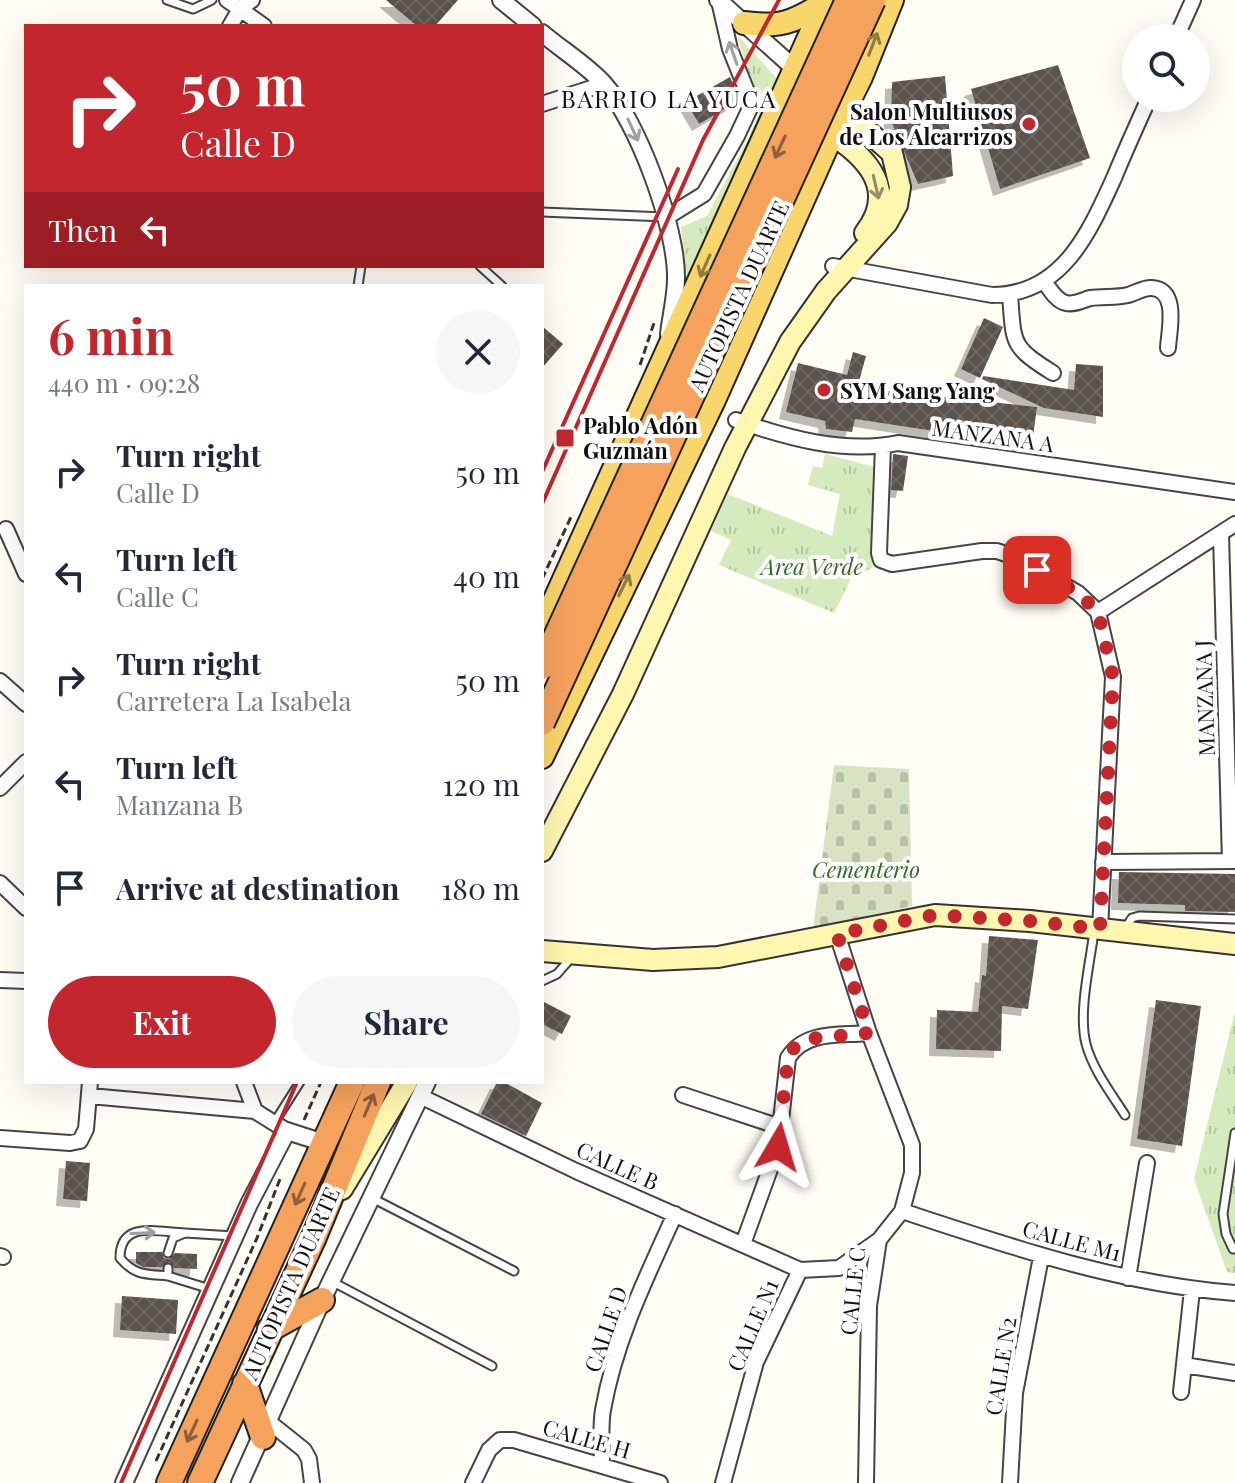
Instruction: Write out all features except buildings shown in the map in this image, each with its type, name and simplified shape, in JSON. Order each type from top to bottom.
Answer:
[{"type":"highway","name":"AUTOPISTA DUARTE","points":[[544,719],[873,0]]},
{"type":"highway","name":"AUTOPISTA DUARTE","points":[[544,662],[833,1]]},
{"type":"highway","name":"AUTOPISTA DUARTE","points":[[200,1483],[314,1237],[377,1084]]},
{"type":"highway","name":"AUTOPISTA DUARTE","points":[[161,1476],[350,1087]]},
{"type":"highway","points":[[270,1329],[327,1290]]},
{"type":"highway","points":[[245,1384],[266,1429]]},
{"type":"main road","points":[[544,753],[714,400],[832,135],[837,103],[861,77],[892,0]]},
{"type":"main road","points":[[744,23],[764,26],[785,23],[833,1]]},
{"type":"main road","points":[[544,623],[667,355],[777,104],[833,1]]},
{"type":"main road","points":[[544,847],[623,694],[782,335],[841,268],[887,223],[897,205],[900,187],[892,153],[794,68]]},
{"type":"main road","points":[[777,104],[837,103]]},
{"type":"main road","points":[[777,104],[832,135],[866,162],[875,177],[880,196],[877,213],[841,268]]},
{"type":"main road","points":[[725,221],[740,209],[780,228],[784,244]]},
{"type":"main road","points":[[544,828],[742,422]]},
{"type":"main road","points":[[544,951],[653,960],[706,958],[935,915],[1030,921],[1235,944]]},
{"type":"main road","points":[[544,940],[570,952]]},
{"type":"main road","points":[[314,1237],[418,1087]]},
{"type":"street","points":[[227,0],[246,5],[262,24]]},
{"type":"street","points":[[501,0],[531,24]]},
{"type":"street","points":[[718,0],[794,68]]},
{"type":"street","points":[[667,217],[704,194],[752,104],[730,49],[718,0]]},
{"type":"street","points":[[1182,24],[1193,0]]},
{"type":"street","points":[[232,24],[246,5]]},
{"type":"street","points":[[544,35],[604,84],[631,124],[667,217],[674,245],[676,280],[667,355]]},
{"type":"street","points":[[544,103],[604,84]]},
{"type":"street","points":[[752,104],[777,104]]},
{"type":"street","points":[[841,268],[992,295],[1010,295],[1044,281],[1075,252],[1094,222],[1143,112]]},
{"type":"street","points":[[1044,281],[1065,303],[1127,295],[1147,288],[1162,291],[1168,298],[1170,309],[1168,348]]},
{"type":"street","points":[[1010,295],[1013,339],[1018,348],[1053,373]]},
{"type":"street","name":"MANZANA A","points":[[742,422],[814,442],[856,449],[898,443],[1235,492]]},
{"type":"street","points":[[883,446],[881,560],[892,564],[997,551],[1017,558],[1078,593],[1098,612],[1113,677],[1097,929]]},
{"type":"street","points":[[1098,612],[1235,524]]},
{"type":"street","points":[[6,529],[24,570]]},
{"type":"street","name":"MANZANA J","points":[[1221,534],[1233,861]]},
{"type":"street","points":[[0,681],[24,702]]},
{"type":"street","points":[[0,788],[24,764]]},
{"type":"street","points":[[1103,862],[1233,861]]},
{"type":"street","points":[[0,883],[24,906]]},
{"type":"street","name":"CALLE C","points":[[837,934],[869,1033],[912,1145],[912,1173],[902,1211],[879,1240],[869,1306],[866,1483]]},
{"type":"street","points":[[0,980],[24,981]]},
{"type":"street","points":[[743,1244],[778,1147],[788,1058],[795,1046],[807,1039],[869,1033]]},
{"type":"street","points":[[245,1084],[255,1111]]},
{"type":"street","points":[[240,1483],[372,1198],[418,1087]]},
{"type":"street","name":"CALLE B","points":[[418,1087],[576,1171],[800,1270]]},
{"type":"street","points":[[0,1138],[80,1141],[86,1129],[90,1089],[255,1111],[287,1129],[324,1143]]},
{"type":"street","points":[[683,1095],[780,1127]]},
{"type":"street","points":[[124,1483],[234,1236],[287,1129]]},
{"type":"street","points":[[1128,1278],[1147,1163]]},
{"type":"street","name":"CALLE M1","points":[[902,1211],[1041,1257],[1192,1290],[1235,1293]]},
{"type":"street","name":"CALLE D","points":[[602,1465],[602,1413],[613,1362],[675,1214]]},
{"type":"street","name":"CALLE N1","points":[[723,1483],[756,1362],[800,1270],[839,1268],[879,1240]]},
{"type":"street","name":"CALLE N2","points":[[1010,1483],[1015,1393],[1041,1257]]},
{"type":"street","points":[[1181,1392],[1192,1290]]},
{"type":"street","points":[[1184,1365],[1235,1373]]},
{"type":"street","points":[[266,1429],[304,1450],[309,1459],[312,1483]]},
{"type":"street","name":"CALLE H","points":[[473,1483],[489,1450],[500,1440],[514,1440],[660,1483]]},
{"type":"lane","points":[[167,0],[193,9],[212,0]]},
{"type":"lane","points":[[544,212],[667,217]]},
{"type":"lane","points":[[358,284],[361,268]]},
{"type":"lane","points":[[482,268],[500,284]]},
{"type":"lane","points":[[360,276],[365,284]]},
{"type":"lane","points":[[1122,932],[1132,918],[1139,916],[1235,919]]},
{"type":"lane","points":[[1097,929],[1083,1025],[1092,1059],[1125,1115]]},
{"type":"lane","points":[[544,980],[557,974],[570,952]]},
{"type":"lane","points":[[287,1129],[299,1084]]},
{"type":"lane","points":[[1233,1249],[1226,1234],[1223,1214],[1235,1133]]},
{"type":"lane","points":[[372,1198],[514,1271]]},
{"type":"lane","points":[[210,1289],[168,1272],[140,1274],[129,1269],[120,1258],[120,1245],[125,1236],[133,1232],[234,1236]]},
{"type":"lane","points":[[168,1253],[173,1238],[185,1233]]},
{"type":"lane","points":[[327,1290],[492,1366]]},
{"type":"path","points":[[637,374],[656,319]]},
{"type":"path","points":[[544,575],[574,511]]},
{"type":"path","points":[[287,1129],[320,1084]]},
{"type":"path","points":[[161,1476],[283,1173]]},
{"type":"green space","points":[[737,35],[781,83],[774,95],[756,95]]},
{"type":"green space","points":[[761,109],[770,109],[687,284],[681,227],[707,216]]},
{"type":"green space","name":"Area Verde","points":[[825,454],[874,467],[879,489],[872,568],[851,579],[834,613],[719,565],[731,540],[711,531],[728,494],[832,536],[840,494],[808,485],[813,466],[822,468]]},
{"type":"green space","name":"Cementerio","points":[[834,765],[909,769],[912,906],[813,929]]},
{"type":"green space","points":[[1235,1011],[1235,1273],[1227,1272],[1194,1179]]},
{"type":"railway","points":[[544,499],[703,140],[779,0]]},
{"type":"railway","points":[[544,468],[678,169]]},
{"type":"railway","points":[[121,1483],[296,1084]]},
{"type":"place","name":"Salon Multiusos de Los Alcarrizos","points":[[1029,124]]},
{"type":"place","name":"SYM Sang Yang","points":[[824,390]]},
{"type":"place","name":"Pablo Adón Guzmán","points":[[565,438]]},
{"type":"district","name":"BARRIO LA YUCA","points":[[669,98]]},
{"type":"route","points":[[778,1147],[788,1058],[795,1046],[807,1039],[869,1033],[837,934],[935,915],[1100,929],[1113,677],[1098,612],[1078,593],[1037,570]]}]
